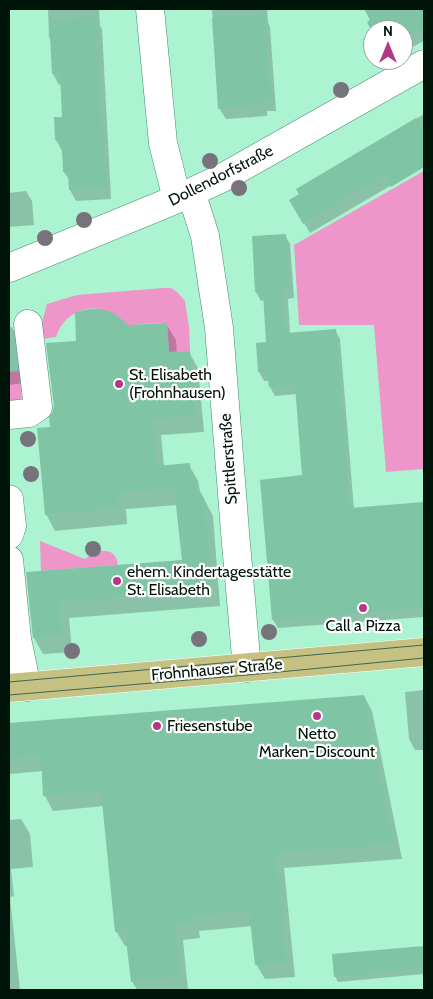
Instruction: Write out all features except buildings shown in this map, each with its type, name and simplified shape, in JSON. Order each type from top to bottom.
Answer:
[{"type":"main road","name":"Frohnhauser Straße","points":[[18,687],[424,652]]},
{"type":"street","name":"Spittlerstraße","points":[[150,9],[163,144],[184,196],[205,236],[219,328],[235,542],[247,668]]},
{"type":"street","name":"Dollendorfstraße","points":[[9,268],[184,196],[222,178],[424,64]]},
{"type":"street","points":[[9,415],[29,413],[38,407],[28,324]]},
{"type":"street","points":[[9,499],[12,526],[9,535]]},
{"type":"street","points":[[9,560],[17,639],[18,687]]},
{"type":"shaded area","points":[[424,171],[424,469],[386,472],[374,325],[299,325],[294,245]]},
{"type":"shaded area","points":[[171,288],[185,301],[190,351],[169,352],[167,323],[140,324],[130,330],[122,320],[112,313],[101,309],[79,311],[62,325],[56,337],[42,339],[41,326],[47,304],[77,295]]},
{"type":"shaded area","points":[[20,370],[22,407],[9,408],[9,372]]},
{"type":"shaded area","points":[[40,541],[85,559],[100,551],[109,552],[113,554],[118,565],[41,571]]},
{"type":"tram line","points":[[9,682],[424,645]]},
{"type":"tram line","points":[[9,695],[424,658]]},
{"type":"place","name":"St. Elisabeth (Frohnhausen)","points":[[119,384]]},
{"type":"place","name":"ehem. Kindertagesstätte St. Elisabeth","points":[[117,581]]},
{"type":"place","name":"Call a Pizza","points":[[363,608]]},
{"type":"place","name":"Netto Marken-Discount","points":[[317,716]]},
{"type":"place","name":"Friesenstube","points":[[157,726]]}]
